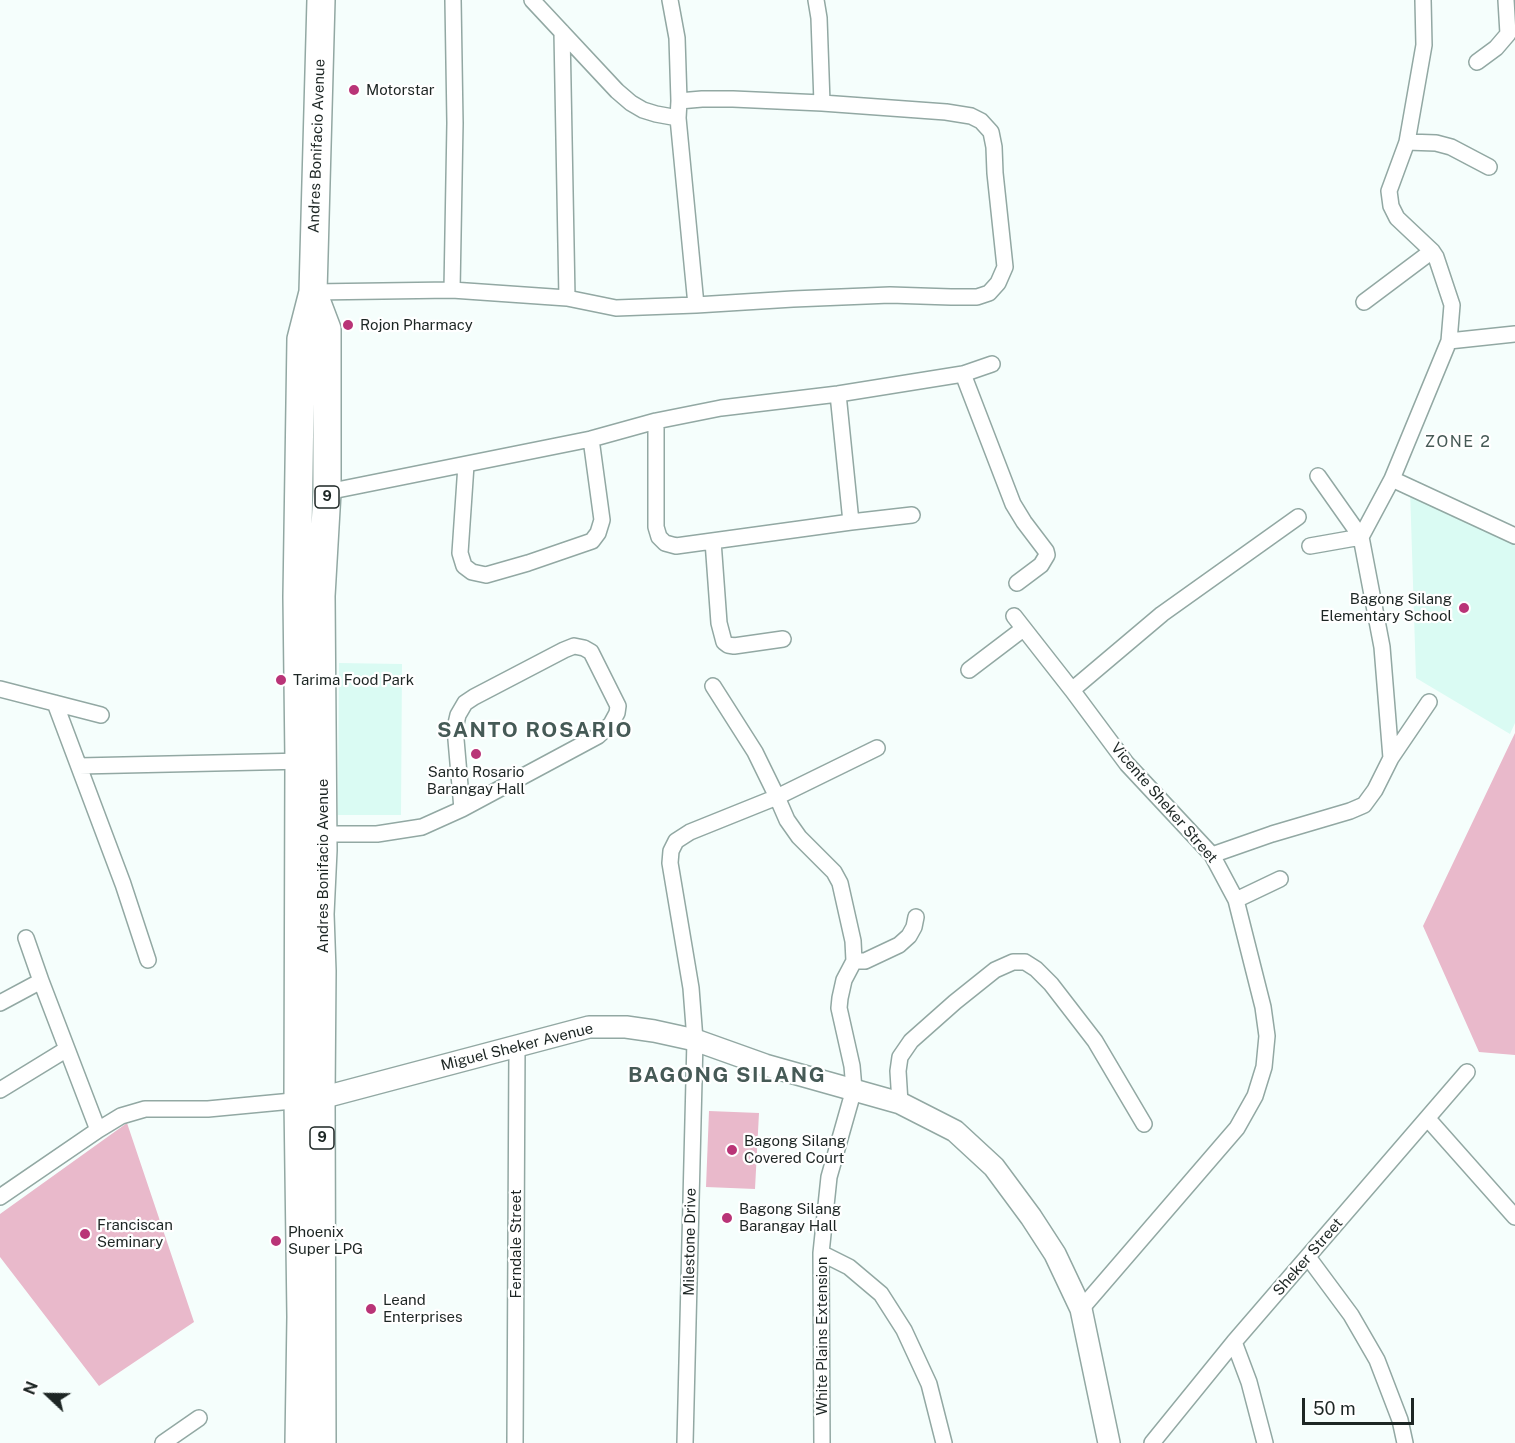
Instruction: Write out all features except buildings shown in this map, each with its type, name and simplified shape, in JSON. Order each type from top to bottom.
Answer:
[{"type":"highway","name":"Andres Bonifacio Avenue","points":[[299,1443],[301,1317],[310,1099],[322,971],[320,914],[324,834],[311,761],[297,597],[300,339],[313,292],[321,0]]},
{"type":"highway","name":"Andres Bonifacio Avenue","points":[[313,292],[327,329],[327,492],[311,761],[310,1099],[322,1443]]},
{"type":"street","points":[[452,290],[455,123],[453,0]]},
{"type":"street","points":[[532,0],[631,103],[643,110],[678,118]]},
{"type":"street","points":[[670,0],[677,38],[678,118],[696,305]]},
{"type":"street","points":[[816,0],[819,18],[822,103]]},
{"type":"street","points":[[1361,537],[1392,479],[1449,341],[1452,305],[1436,257],[1397,218],[1391,206],[1389,190],[1407,142],[1424,45],[1423,0]]},
{"type":"street","points":[[1477,62],[1512,37],[1506,0]]},
{"type":"street","points":[[562,32],[567,298]]},
{"type":"street","points":[[313,292],[452,290],[567,298],[616,308],[890,295],[977,297],[989,293],[998,283],[1005,267],[994,147],[991,132],[981,121],[971,116],[946,112],[822,103],[702,99],[679,101]]},
{"type":"street","points":[[1407,142],[1436,143],[1451,147],[1490,167]]},
{"type":"street","points":[[1364,302],[1432,251]]},
{"type":"street","points":[[1449,341],[1515,334]]},
{"type":"street","points":[[327,492],[591,439],[721,408],[838,394],[963,374],[992,364]]},
{"type":"street","points":[[963,374],[1013,504],[1046,551],[1047,555],[1041,566],[1017,583]]},
{"type":"street","points":[[838,394],[852,522]]},
{"type":"street","points":[[656,422],[656,527],[659,537],[665,543],[676,546],[912,515]]},
{"type":"street","points":[[466,465],[460,553],[464,566],[472,572],[486,575],[592,541],[602,520],[591,439]]},
{"type":"street","points":[[1318,476],[1361,537],[1382,647],[1391,758]]},
{"type":"street","points":[[1392,479],[1515,536]]},
{"type":"street","points":[[1072,690],[1162,614],[1298,517]]},
{"type":"street","points":[[1310,546],[1361,537]]},
{"type":"street","points":[[713,540],[719,623],[723,642],[734,646],[783,639]]},
{"type":"street","name":"Vicente Sheker Street","points":[[969,670],[1019,622],[1127,765],[1212,855],[1236,900],[1263,1007],[1267,1036],[1264,1067],[1255,1096],[1237,1128],[1081,1309]]},
{"type":"street","points":[[324,834],[377,834],[422,827],[462,809],[598,736],[611,724],[618,706],[591,652],[574,646],[564,650],[465,703],[458,715],[455,728],[462,809]]},
{"type":"street","points":[[713,686],[754,752],[787,820],[799,837],[834,872],[840,883],[853,941],[854,961],[844,980],[839,1008],[852,1066],[854,1089]]},
{"type":"street","points":[[0,689],[101,715]]},
{"type":"street","points":[[1212,855],[1272,834],[1350,812],[1364,805],[1375,790],[1391,758],[1429,702]]},
{"type":"street","points":[[54,703],[123,884],[148,960]]},
{"type":"street","points":[[777,797],[877,748]]},
{"type":"street","points":[[78,766],[311,761]]},
{"type":"street","name":"Milestone Drive","points":[[685,1443],[695,1040],[691,988],[670,862],[671,851],[676,842],[690,832],[777,797]]},
{"type":"street","points":[[1236,900],[1280,879]]},
{"type":"street","points":[[854,961],[865,961],[898,945],[909,936],[916,917]]},
{"type":"street","points":[[26,938],[40,981],[99,1130]]},
{"type":"street","points":[[900,1103],[898,1071],[900,1057],[911,1041],[995,970],[1013,962],[1025,962],[1051,984],[1095,1041],[1144,1124]]},
{"type":"street","points":[[0,1003],[40,981]]},
{"type":"street","name":"Miguel Sheker Avenue","points":[[310,1099],[589,1027],[626,1026],[695,1040],[765,1065],[900,1103],[955,1131],[994,1167],[1055,1254],[1081,1309],[1110,1443]]},
{"type":"street","name":"Ferndale Street","points":[[515,1443],[517,1046]]},
{"type":"street","points":[[0,1090],[66,1049]]},
{"type":"street","name":"Sheker Street","points":[[1152,1443],[1234,1342],[1467,1072]]},
{"type":"street","name":"White Plains Extension","points":[[822,1443],[821,1253],[829,1177],[854,1089]]},
{"type":"street","points":[[0,1197],[122,1116],[145,1109],[208,1109],[310,1099]]},
{"type":"street","points":[[1428,1119],[1515,1217]]},
{"type":"street","points":[[821,1253],[849,1266],[881,1294],[893,1312],[929,1384],[944,1443]]},
{"type":"street","points":[[1308,1257],[1351,1315],[1377,1360],[1400,1420],[1405,1443]]},
{"type":"street","points":[[1234,1342],[1249,1382],[1265,1443]]},
{"type":"street","points":[[163,1443],[199,1419]]},
{"type":"shaded area","name":"Bagong Silang Elementary School","points":[[1410,489],[1515,538],[1515,723],[1510,734],[1416,678]]},
{"type":"shaded area","points":[[339,663],[402,664],[401,815],[338,815]]},
{"type":"shaded area","points":[[1515,733],[1515,1055],[1479,1052],[1423,926]]},
{"type":"shaded area","name":"Bagong Silang Covered Court","points":[[709,1111],[759,1113],[755,1189],[706,1187]]},
{"type":"shaded area","points":[[127,1123],[194,1322],[99,1386],[0,1257],[0,1214]]},
{"type":"place","name":"Motorstar","points":[[354,90]]},
{"type":"place","name":"Rojon Pharmacy","points":[[348,325]]},
{"type":"place","name":"Bagong Silang Elementary School","points":[[1464,608]]},
{"type":"place","name":"Tarima Food Park","points":[[281,680]]},
{"type":"place","name":"Santo Rosario Barangay Hall","points":[[476,754]]},
{"type":"place","name":"Bagong Silang Covered Court","points":[[732,1150]]},
{"type":"place","name":"Bagong Silang Barangay Hall","points":[[727,1218]]},
{"type":"place","name":"Franciscan Seminary","points":[[85,1234]]},
{"type":"place","name":"Phoenix Super LPG","points":[[276,1241]]},
{"type":"place","name":"Leand Enterprises","points":[[371,1309]]},
{"type":"district","name":"ZONE 2","points":[[1458,442]]},
{"type":"district","name":"SANTO ROSARIO","points":[[535,731]]},
{"type":"district","name":"BAGONG SILANG","points":[[727,1076]]}]
